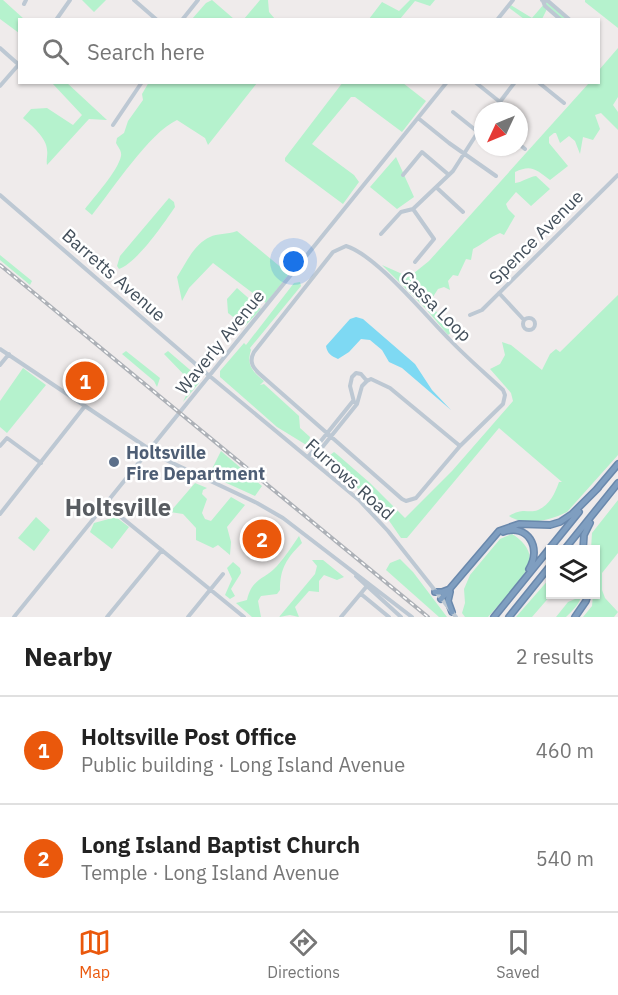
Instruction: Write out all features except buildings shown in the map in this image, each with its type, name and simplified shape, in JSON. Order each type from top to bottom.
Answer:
[{"type":"highway","points":[[494,617],[618,464]]},
{"type":"highway","points":[[567,545],[618,483]]},
{"type":"highway","points":[[441,599],[499,531],[514,525],[550,525],[565,519],[598,488]]},
{"type":"highway","points":[[583,545],[587,528],[611,492]]},
{"type":"highway","points":[[493,538],[514,530],[524,533],[532,541],[535,553],[533,561],[517,588]]},
{"type":"highway","points":[[509,617],[546,572]]},
{"type":"highway","points":[[526,596],[546,577]]},
{"type":"highway","points":[[435,592],[452,588]]},
{"type":"highway","points":[[452,588],[448,601],[454,615]]},
{"type":"highway","points":[[574,617],[584,599]]},
{"type":"street","points":[[57,18],[70,0]]},
{"type":"street","points":[[134,0],[155,18]]},
{"type":"street","points":[[184,18],[198,0]]},
{"type":"street","points":[[499,18],[513,0]]},
{"type":"street","points":[[542,0],[545,6],[559,18]]},
{"type":"street","points":[[542,0],[548,1],[568,18]]},
{"type":"street","points":[[0,48],[18,63]]},
{"type":"street","points":[[0,86],[18,65]]},
{"type":"street","points":[[113,125],[141,84]]},
{"type":"street","name":"Waverly Avenue","points":[[14,617],[445,84]]},
{"type":"street","points":[[478,84],[500,102],[514,84]]},
{"type":"street","points":[[540,84],[564,104]]},
{"type":"street","points":[[453,112],[474,129]]},
{"type":"street","points":[[418,118],[496,176]]},
{"type":"street","points":[[381,234],[401,212],[413,209],[437,188],[465,155],[474,139]]},
{"type":"street","points":[[403,175],[422,152],[449,175]]},
{"type":"street","name":"Spence Avenue","points":[[471,315],[482,310],[618,175]]},
{"type":"street","points":[[437,188],[463,212]]},
{"type":"street","name":"Barretts Avenue","points":[[0,195],[210,377]]},
{"type":"street","points":[[413,209],[434,239],[415,262]]},
{"type":"street","name":"Cassa Loop","points":[[346,246],[357,250],[396,284],[503,390],[503,404],[460,446],[416,498],[406,501],[253,368],[251,361],[254,352],[333,252],[346,246]]},
{"type":"street","points":[[499,293],[524,321]]},
{"type":"street","points":[[0,349],[150,450],[192,474],[273,511],[412,617]]},
{"type":"street","points":[[0,365],[9,354]]},
{"type":"street","points":[[355,402],[350,386],[353,374],[361,374],[367,381]]},
{"type":"street","name":"Furrows Road","points":[[210,377],[355,496],[378,519],[454,615]]},
{"type":"street","points":[[310,459],[332,436],[355,402],[362,386],[371,379],[390,388],[460,446]]},
{"type":"street","points":[[310,459],[327,433],[355,402]]},
{"type":"street","points":[[0,514],[86,406]]},
{"type":"street","points":[[0,446],[7,438],[41,463]]},
{"type":"street","points":[[105,504],[242,616]]},
{"type":"street","points":[[107,617],[162,550]]},
{"type":"street","points":[[188,617],[224,574]]},
{"type":"street","points":[[341,617],[368,585]]},
{"type":"street","points":[[368,585],[401,617]]},
{"type":"street","points":[[360,594],[389,617]]},
{"type":"green space","points":[[0,0],[3,0],[23,18],[18,18],[18,32],[0,19]]},
{"type":"green space","points":[[82,0],[106,0],[94,12]]},
{"type":"green space","points":[[212,0],[233,18],[193,18],[206,3]]},
{"type":"green space","points":[[260,0],[268,0],[269,12],[274,18],[245,18]]},
{"type":"green space","points":[[410,0],[435,0],[430,6],[415,1],[401,18],[370,18],[382,2],[399,11]]},
{"type":"green space","points":[[542,0],[548,1],[569,18],[560,18],[547,9],[542,18],[532,18],[544,4]]},
{"type":"green space","points":[[585,0],[618,0],[618,28],[585,2]]},
{"type":"green space","points":[[509,4],[532,18],[523,18],[508,7]]},
{"type":"green space","points":[[618,48],[618,97],[613,105],[618,112],[618,130],[601,113],[595,115],[600,129],[593,140],[583,137],[580,154],[575,141],[569,136],[560,143],[556,133],[549,137],[549,143],[568,166],[550,180],[530,168],[515,172],[515,183],[536,176],[550,189],[531,206],[516,192],[506,204],[515,216],[504,235],[500,233],[473,249],[471,260],[466,259],[458,276],[453,275],[448,281],[450,290],[444,287],[438,289],[429,303],[453,331],[448,335],[426,309],[382,265],[409,277],[429,261],[523,156],[528,156],[528,151],[588,84],[600,84],[600,69]]},
{"type":"green space","points":[[53,84],[68,84],[107,120],[89,119],[47,165],[44,141],[23,118],[31,109],[47,108],[73,125],[82,115]]},
{"type":"green space","points":[[148,84],[256,84],[208,145],[205,138],[177,120],[166,127],[143,149],[92,215],[85,209],[119,162],[121,154],[116,143],[117,138],[124,133],[128,121],[143,100],[142,94]]},
{"type":"green space","points":[[341,84],[404,84],[426,101],[402,132],[355,97],[351,97],[312,144],[354,175],[359,182],[343,204],[285,161]]},
{"type":"green space","points":[[396,157],[414,197],[397,209],[370,187]]},
{"type":"green space","points":[[169,198],[174,202],[175,207],[142,251],[119,269],[117,266],[120,256]]},
{"type":"green space","points":[[237,231],[289,274],[266,303],[213,263],[189,288],[182,301],[177,277],[195,249],[204,240],[213,236]]},
{"type":"green space","points":[[0,255],[32,281],[30,285],[0,260]]},
{"type":"green space","points":[[300,282],[301,286],[250,348],[249,360],[254,371],[264,381],[260,385],[264,384],[299,416],[300,428],[310,437],[308,446],[277,427],[220,377],[220,371],[244,343],[246,345],[294,283]]},
{"type":"green space","points":[[237,288],[261,309],[245,326],[228,313],[227,299]]},
{"type":"green space","points":[[618,295],[618,455],[567,512],[546,520],[530,522],[509,516],[542,508],[552,498],[559,482],[562,482],[499,428],[407,538],[401,538],[381,509],[325,459],[334,452],[370,483],[405,518],[452,471],[513,401],[511,393],[490,369],[500,364],[505,355],[502,342],[511,345],[542,370],[550,354],[556,349],[560,352]]},
{"type":"green space","points":[[126,351],[160,378],[157,387],[154,381],[122,354]]},
{"type":"green space","points":[[168,351],[196,375],[199,383],[183,402],[192,383],[164,354]]},
{"type":"green space","points":[[23,368],[46,385],[7,433],[0,427],[0,401]]},
{"type":"green space","points":[[221,451],[262,486],[255,496],[209,475]]},
{"type":"green space","points":[[195,483],[207,488],[202,494],[207,499],[202,513],[205,519],[211,521],[231,497],[245,505],[227,527],[231,542],[230,555],[218,545],[213,548],[196,540],[196,528],[183,514],[170,512]]},
{"type":"green space","points":[[618,500],[618,553],[602,573],[602,590],[605,598],[618,612],[614,617],[583,617],[592,606],[593,599],[600,599],[600,545],[591,545],[592,533]]},
{"type":"green space","points":[[36,517],[50,530],[34,551],[18,538]]},
{"type":"green space","points":[[116,517],[129,527],[112,549],[90,532],[94,523]]},
{"type":"green space","points":[[512,534],[528,550],[530,559],[527,570],[488,617],[465,617],[462,613],[465,603],[464,589],[470,575],[500,539]]},
{"type":"green space","points":[[299,536],[302,543],[285,564],[281,575],[280,590],[277,594],[261,596],[258,601],[261,617],[252,617],[236,603],[247,600],[255,583],[277,566]]},
{"type":"green space","points":[[400,559],[413,572],[447,617],[439,617],[386,570],[390,563]]},
{"type":"green space","points":[[312,560],[323,560],[344,577],[337,580],[324,575],[319,581],[319,592],[309,591],[295,607],[299,617],[290,615],[279,617],[315,574],[317,566]]},
{"type":"green space","points":[[233,562],[240,568],[241,573],[231,589],[235,596],[230,599],[225,595],[232,579],[227,568]]},
{"type":"green space","points":[[546,583],[548,599],[532,617],[516,617]]},
{"type":"green space","points":[[580,599],[566,617],[556,617],[568,602]]},
{"type":"water","points":[[356,317],[363,319],[415,364],[432,390],[451,410],[402,368],[389,362],[382,350],[370,340],[361,339],[349,352],[338,359],[333,357],[327,351],[326,346],[350,319]]},
{"type":"railway","points":[[0,265],[428,617]]},
{"type":"place","name":"Holtsville Post Office","points":[[85,381]]},
{"type":"place","name":"Holtsville Fire Department","points":[[114,462]]},
{"type":"place","name":"Long Island Baptist Church","points":[[262,539]]},
{"type":"district","name":"Holtsville","points":[[118,507]]}]
